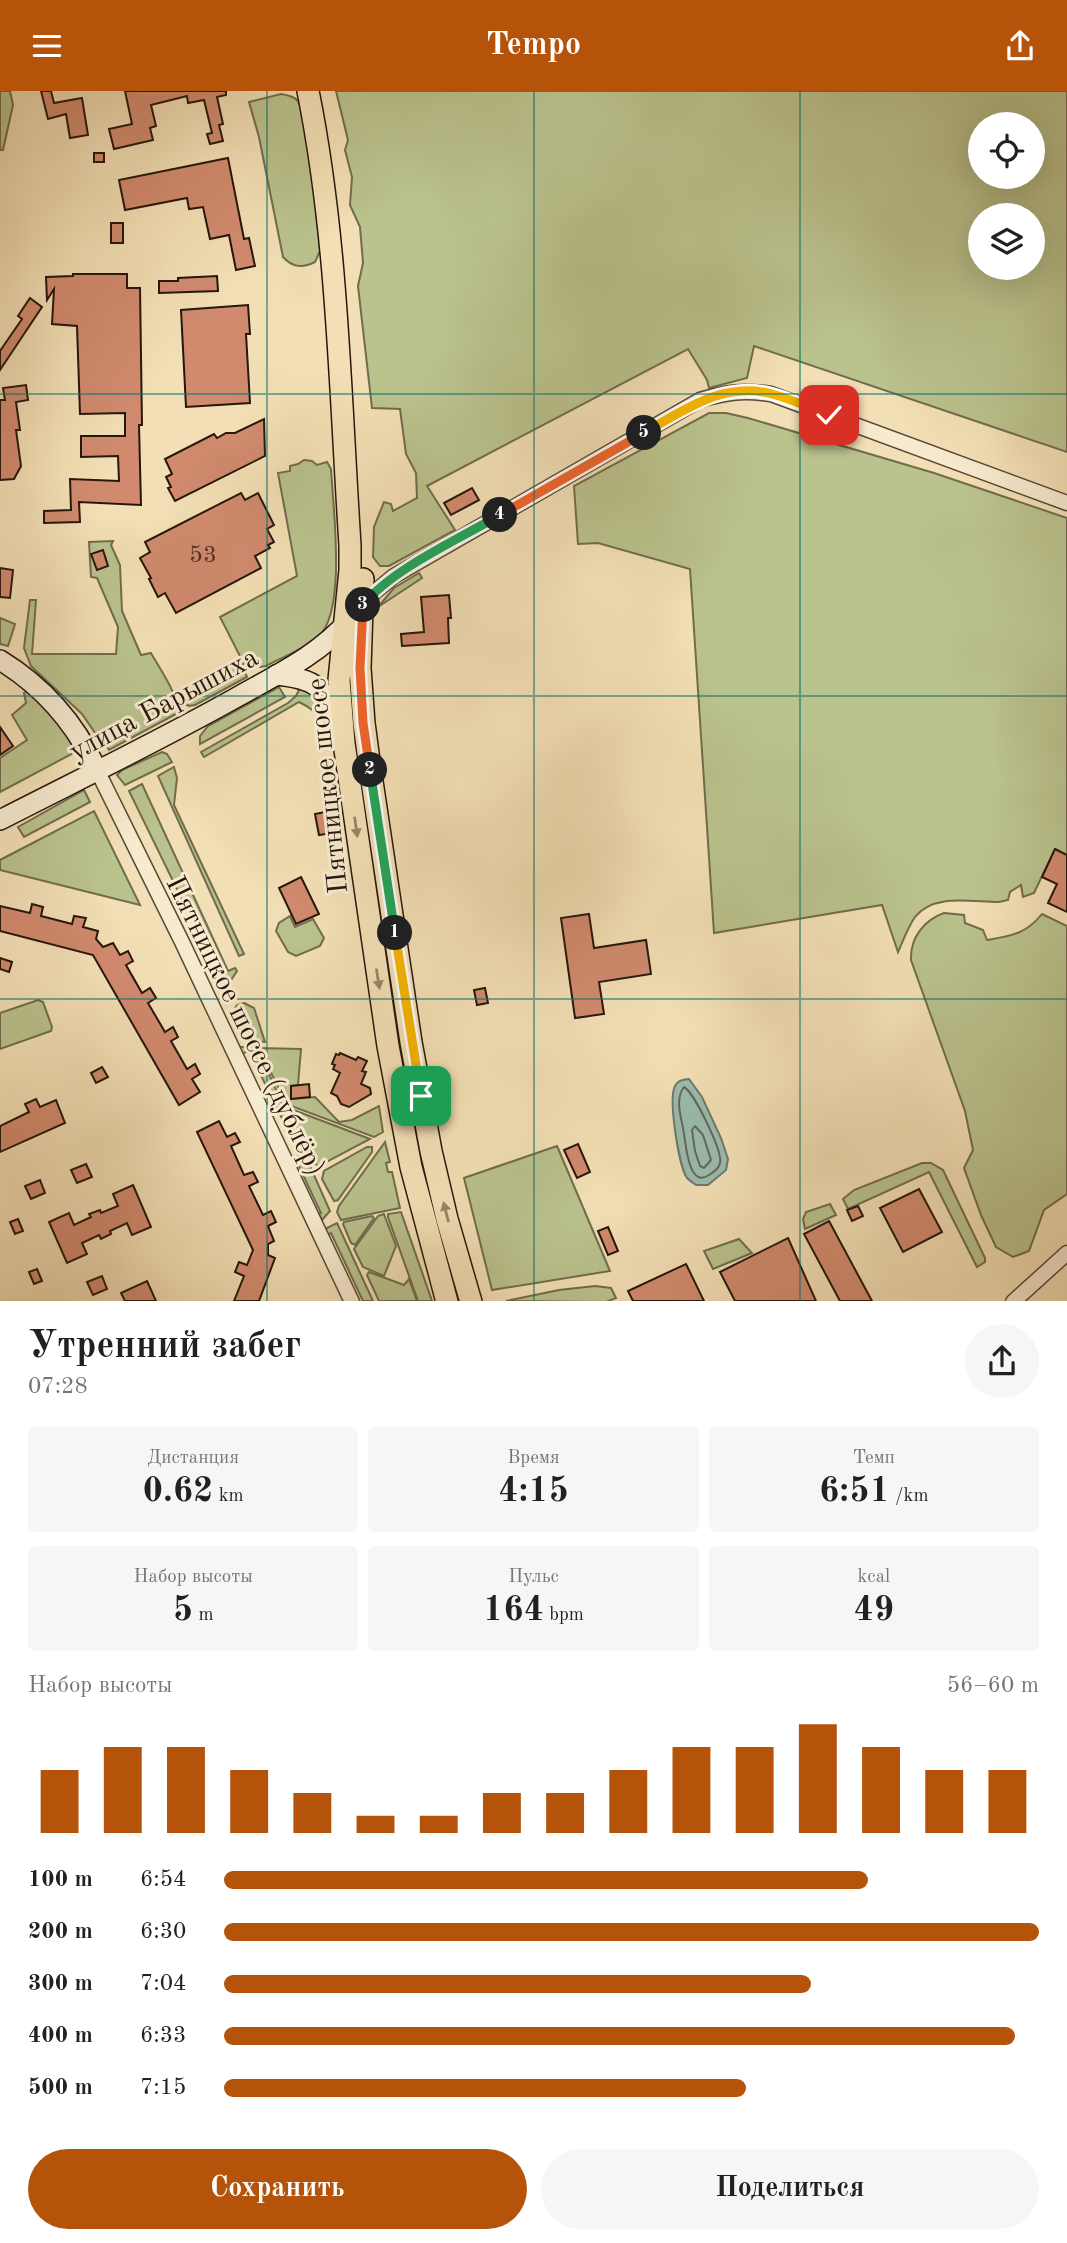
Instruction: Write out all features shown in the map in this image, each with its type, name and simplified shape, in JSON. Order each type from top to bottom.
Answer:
[{"type":"main road","name":"Пятницкое шоссе","points":[[308,91],[320,155],[326,212],[350,545],[350,570],[339,636],[344,743],[388,1046],[411,1167],[447,1301]]},
{"type":"main road","name":"Пятницкое шоссе","points":[[320,91],[331,151],[344,281],[362,548],[360,668],[363,723],[411,1042],[431,1151],[471,1301]]},
{"type":"main road","name":"улица Барышиха","points":[[0,820],[192,722],[276,675],[339,636],[362,606]]},
{"type":"main road","points":[[339,636],[353,647],[360,668]]},
{"type":"main road","points":[[0,660],[25,678],[66,717],[97,770]]},
{"type":"main road","points":[[276,675],[304,679],[321,690],[344,743]]},
{"type":"street","points":[[362,606],[381,586],[405,570],[700,400],[726,392],[748,390],[771,394],[1067,503]]},
{"type":"street","name":"Пятницкое шоссе (дублёр)","points":[[97,770],[182,942],[352,1301]]},
{"type":"street","points":[[455,1247],[481,1301]]},
{"type":"street","points":[[1013,1301],[1067,1253]]},
{"type":"green space","points":[[0,91],[10,91],[13,105],[3,150],[0,150]]},
{"type":"green space","points":[[336,91],[1067,91],[1067,452],[754,346],[747,378],[709,388],[688,349],[427,486],[455,530],[389,566],[380,566],[373,557],[374,527],[384,502],[391,504],[393,511],[417,498],[416,473],[406,454],[400,409],[372,408],[358,286],[363,263],[360,227],[350,205],[352,177],[345,150],[348,140]]},
{"type":"green space","points":[[281,94],[297,100],[302,109],[313,171],[320,251],[315,262],[302,266],[294,265],[283,257],[259,137],[249,102]]},
{"type":"green space","points":[[709,413],[726,413],[748,418],[934,473],[1067,518],[1067,855],[1055,849],[1034,893],[1023,897],[1021,885],[1010,892],[1008,900],[954,901],[932,905],[915,917],[898,952],[882,905],[714,933],[690,569],[598,543],[578,544],[574,486]]},
{"type":"green space","points":[[304,460],[317,465],[327,462],[331,469],[336,558],[333,606],[327,624],[318,637],[266,666],[260,667],[252,659],[242,665],[247,677],[189,706],[185,704],[181,694],[242,660],[220,617],[297,576],[278,473],[290,471],[290,466]]},
{"type":"green space","points":[[113,541],[111,545],[120,565],[122,611],[141,655],[151,653],[173,692],[177,708],[176,714],[109,750],[82,714],[31,666],[24,648],[30,600],[36,600],[32,654],[116,654],[118,627],[97,578],[91,577],[89,542]]},
{"type":"green space","points":[[419,573],[422,578],[378,607],[394,588]]},
{"type":"green space","points":[[0,618],[15,624],[8,646],[0,644]]},
{"type":"green space","points":[[301,686],[326,706],[331,739],[326,740],[316,713],[299,702],[204,757],[201,752],[288,703],[296,696]]},
{"type":"green space","points":[[279,687],[285,697],[200,744],[200,736],[208,726]]},
{"type":"green space","points":[[29,690],[81,749],[0,792],[0,758],[27,740],[12,715],[26,703],[24,693]]},
{"type":"green space","points":[[162,752],[167,754],[172,762],[125,785],[117,775],[122,770]]},
{"type":"green space","points":[[174,767],[177,778],[174,805],[244,954],[239,956],[158,776]]},
{"type":"green space","points":[[142,784],[228,971],[235,968],[237,971],[222,990],[219,975],[129,791]]},
{"type":"green space","points":[[84,790],[90,802],[24,837],[18,827]]},
{"type":"green space","points":[[94,811],[140,905],[0,870],[0,860]]},
{"type":"green space","points":[[944,913],[964,915],[965,923],[983,930],[987,940],[1018,933],[1042,914],[1067,926],[1067,1194],[1044,1210],[1029,1251],[1013,1257],[996,1247],[964,1168],[973,1150],[965,1111],[911,960],[913,944],[920,931],[930,920]]},
{"type":"green space","points":[[290,916],[295,927],[313,919],[324,938],[320,946],[296,956],[288,952],[276,931],[279,923]]},
{"type":"green space","points":[[38,1000],[43,1002],[51,1031],[0,1049],[0,1013]]},
{"type":"green space","points":[[244,1003],[254,1008],[265,1042],[250,1041],[232,1014],[237,1005]]},
{"type":"green space","points":[[238,1047],[250,1047],[269,1074],[330,1211],[322,1220],[295,1158],[300,1155],[249,1051],[241,1054]]},
{"type":"green space","points":[[301,1049],[298,1085],[291,1086],[292,1099],[315,1097],[339,1122],[352,1120],[379,1106],[383,1132],[374,1137],[286,1104],[264,1058],[256,1050]]},
{"type":"green space","points":[[291,1109],[370,1139],[319,1166],[315,1164],[290,1112]]},
{"type":"green space","points":[[385,1142],[390,1162],[386,1163],[388,1172],[392,1172],[400,1208],[341,1220],[337,1212],[339,1206]]},
{"type":"green space","points":[[557,1146],[610,1271],[492,1290],[464,1178]]},
{"type":"green space","points":[[367,1147],[372,1147],[372,1152],[338,1200],[334,1201],[322,1179],[324,1171]]},
{"type":"green space","points":[[922,1163],[931,1163],[943,1170],[985,1258],[985,1262],[977,1267],[929,1172],[848,1209],[843,1199],[854,1190]]},
{"type":"green space","points":[[830,1204],[836,1215],[805,1229],[803,1219],[806,1212]]},
{"type":"green space","points":[[401,1212],[432,1301],[418,1301],[388,1217],[388,1214]]},
{"type":"green space","points":[[384,1214],[396,1246],[384,1276],[363,1267],[354,1249],[378,1216]]},
{"type":"green space","points":[[372,1216],[374,1218],[355,1245],[351,1243],[344,1222]]},
{"type":"green space","points":[[337,1223],[373,1301],[363,1301],[331,1233],[328,1235],[325,1229]]},
{"type":"green space","points":[[739,1239],[752,1253],[713,1269],[704,1251]]},
{"type":"green space","points":[[369,1272],[404,1285],[409,1279],[417,1301],[379,1301],[367,1275]]},
{"type":"green space","points":[[595,1286],[611,1288],[616,1298],[608,1301],[506,1301]]},
{"type":"water","points":[[689,1079],[702,1097],[728,1159],[726,1170],[708,1185],[696,1185],[687,1178],[678,1147],[673,1093],[678,1083]]},
{"type":"building","points":[[41,91],[51,91],[54,103],[82,98],[88,135],[70,138],[66,114],[48,119]]},
{"type":"building","points":[[125,91],[226,91],[226,95],[217,97],[223,124],[219,125],[223,141],[210,144],[207,134],[212,133],[204,100],[188,103],[187,96],[151,105],[156,126],[150,128],[153,140],[114,149],[109,129],[132,124]]},
{"type":"building","points":[[94,153],[104,153],[104,162],[94,162]]},
{"type":"building","points":[[228,158],[244,239],[249,238],[255,266],[236,270],[229,235],[210,239],[203,207],[189,209],[187,198],[125,210],[119,180]]},
{"type":"building","points":[[111,223],[123,223],[123,243],[111,243]]},
{"type":"building","points":[[127,274],[127,288],[140,288],[141,505],[79,502],[80,522],[44,523],[44,511],[71,510],[70,479],[119,481],[118,456],[81,457],[81,436],[125,436],[125,413],[80,414],[77,326],[52,324],[54,289],[47,300],[46,277]]},
{"type":"building","points":[[217,276],[218,291],[159,293],[159,281]]},
{"type":"building","points":[[30,298],[42,307],[0,370],[0,351],[22,319],[18,316]]},
{"type":"building","points":[[248,305],[250,334],[246,334],[250,403],[186,407],[181,310]]},
{"type":"building","points":[[26,385],[28,400],[16,402],[20,430],[16,430],[21,466],[14,479],[0,480],[0,400],[5,400],[3,388]]},
{"type":"building","points":[[264,419],[265,456],[175,501],[168,488],[171,487],[166,477],[172,474],[165,459],[214,434],[217,438],[226,433],[235,433]]},
{"type":"building","points":[[472,488],[479,500],[451,515],[444,503]]},
{"type":"building","points":[[241,493],[245,500],[258,493],[274,525],[267,529],[274,542],[268,545],[270,548],[255,556],[261,568],[176,613],[165,593],[158,597],[149,579],[151,578],[140,558],[150,552],[145,542]]},
{"type":"building","points":[[103,550],[108,566],[97,570],[91,554]]},
{"type":"building","points":[[0,568],[13,570],[10,598],[0,597]]},
{"type":"building","points":[[449,595],[449,643],[402,646],[401,634],[424,632],[421,597]]},
{"type":"building","points":[[0,727],[13,746],[0,755]]},
{"type":"building","points":[[328,812],[332,833],[319,835],[315,814]]},
{"type":"building","points":[[1055,849],[1067,855],[1067,912],[1048,903],[1057,884],[1042,877]]},
{"type":"building","points":[[301,877],[319,914],[296,924],[279,888]]},
{"type":"building","points":[[32,904],[43,907],[41,916],[72,924],[74,916],[86,918],[83,927],[98,931],[96,939],[103,947],[113,943],[120,955],[128,951],[133,961],[126,965],[142,993],[150,988],[156,998],[148,1003],[165,1032],[173,1027],[178,1037],[171,1041],[187,1069],[195,1064],[200,1074],[192,1079],[200,1092],[179,1105],[93,955],[0,931],[0,906],[30,913]]},
{"type":"building","points":[[589,914],[594,948],[646,940],[651,974],[599,982],[604,1014],[575,1018],[561,918]]},
{"type":"building","points":[[0,958],[12,962],[9,972],[0,969]]},
{"type":"building","points":[[485,988],[488,1003],[477,1005],[474,990]]},
{"type":"building","points":[[340,1053],[356,1060],[358,1057],[367,1061],[362,1071],[366,1072],[361,1084],[370,1088],[371,1094],[349,1107],[341,1104],[337,1096],[331,1093],[340,1073],[333,1069],[335,1065],[332,1064],[336,1054]]},
{"type":"building","points":[[102,1067],[108,1077],[96,1083],[91,1073]]},
{"type":"building","points":[[309,1084],[310,1097],[291,1099],[291,1086]]},
{"type":"building","points":[[36,1099],[40,1107],[56,1100],[65,1123],[0,1152],[0,1126],[29,1112],[25,1104]]},
{"type":"building","points":[[219,1121],[227,1137],[235,1133],[240,1142],[231,1146],[244,1175],[253,1172],[258,1182],[249,1186],[263,1215],[271,1211],[276,1222],[268,1226],[274,1241],[268,1244],[268,1255],[275,1258],[259,1301],[234,1301],[244,1276],[235,1272],[239,1262],[247,1265],[253,1250],[197,1132]]},
{"type":"building","points":[[578,1144],[590,1172],[577,1178],[564,1150]]},
{"type":"building","points":[[86,1164],[92,1177],[77,1183],[71,1170]]},
{"type":"building","points":[[40,1180],[45,1193],[31,1199],[25,1186]]},
{"type":"building","points":[[133,1185],[151,1227],[132,1235],[127,1223],[101,1239],[99,1235],[82,1243],[87,1254],[67,1263],[49,1222],[69,1213],[74,1225],[91,1217],[89,1214],[100,1210],[101,1213],[118,1206],[113,1194]]},
{"type":"building","points":[[919,1189],[942,1232],[903,1252],[880,1208]]},
{"type":"building","points":[[858,1206],[863,1216],[852,1221],[847,1210]]},
{"type":"building","points":[[18,1219],[23,1231],[15,1234],[10,1222]]},
{"type":"building","points":[[829,1221],[872,1301],[840,1301],[804,1234]]},
{"type":"building","points":[[608,1227],[618,1251],[608,1255],[598,1231]]},
{"type":"building","points":[[788,1238],[816,1301],[735,1301],[720,1272]]},
{"type":"building","points":[[686,1264],[704,1301],[633,1301],[628,1291]]},
{"type":"building","points":[[37,1269],[42,1281],[34,1284],[29,1272]]},
{"type":"building","points":[[102,1276],[107,1289],[93,1295],[87,1282]]},
{"type":"building","points":[[147,1281],[156,1301],[125,1301],[121,1293]]},
{"type":"route","points":[[421,1096],[363,723],[360,668],[362,606],[394,576],[700,400],[726,392],[748,390],[771,394],[829,415]]}]
